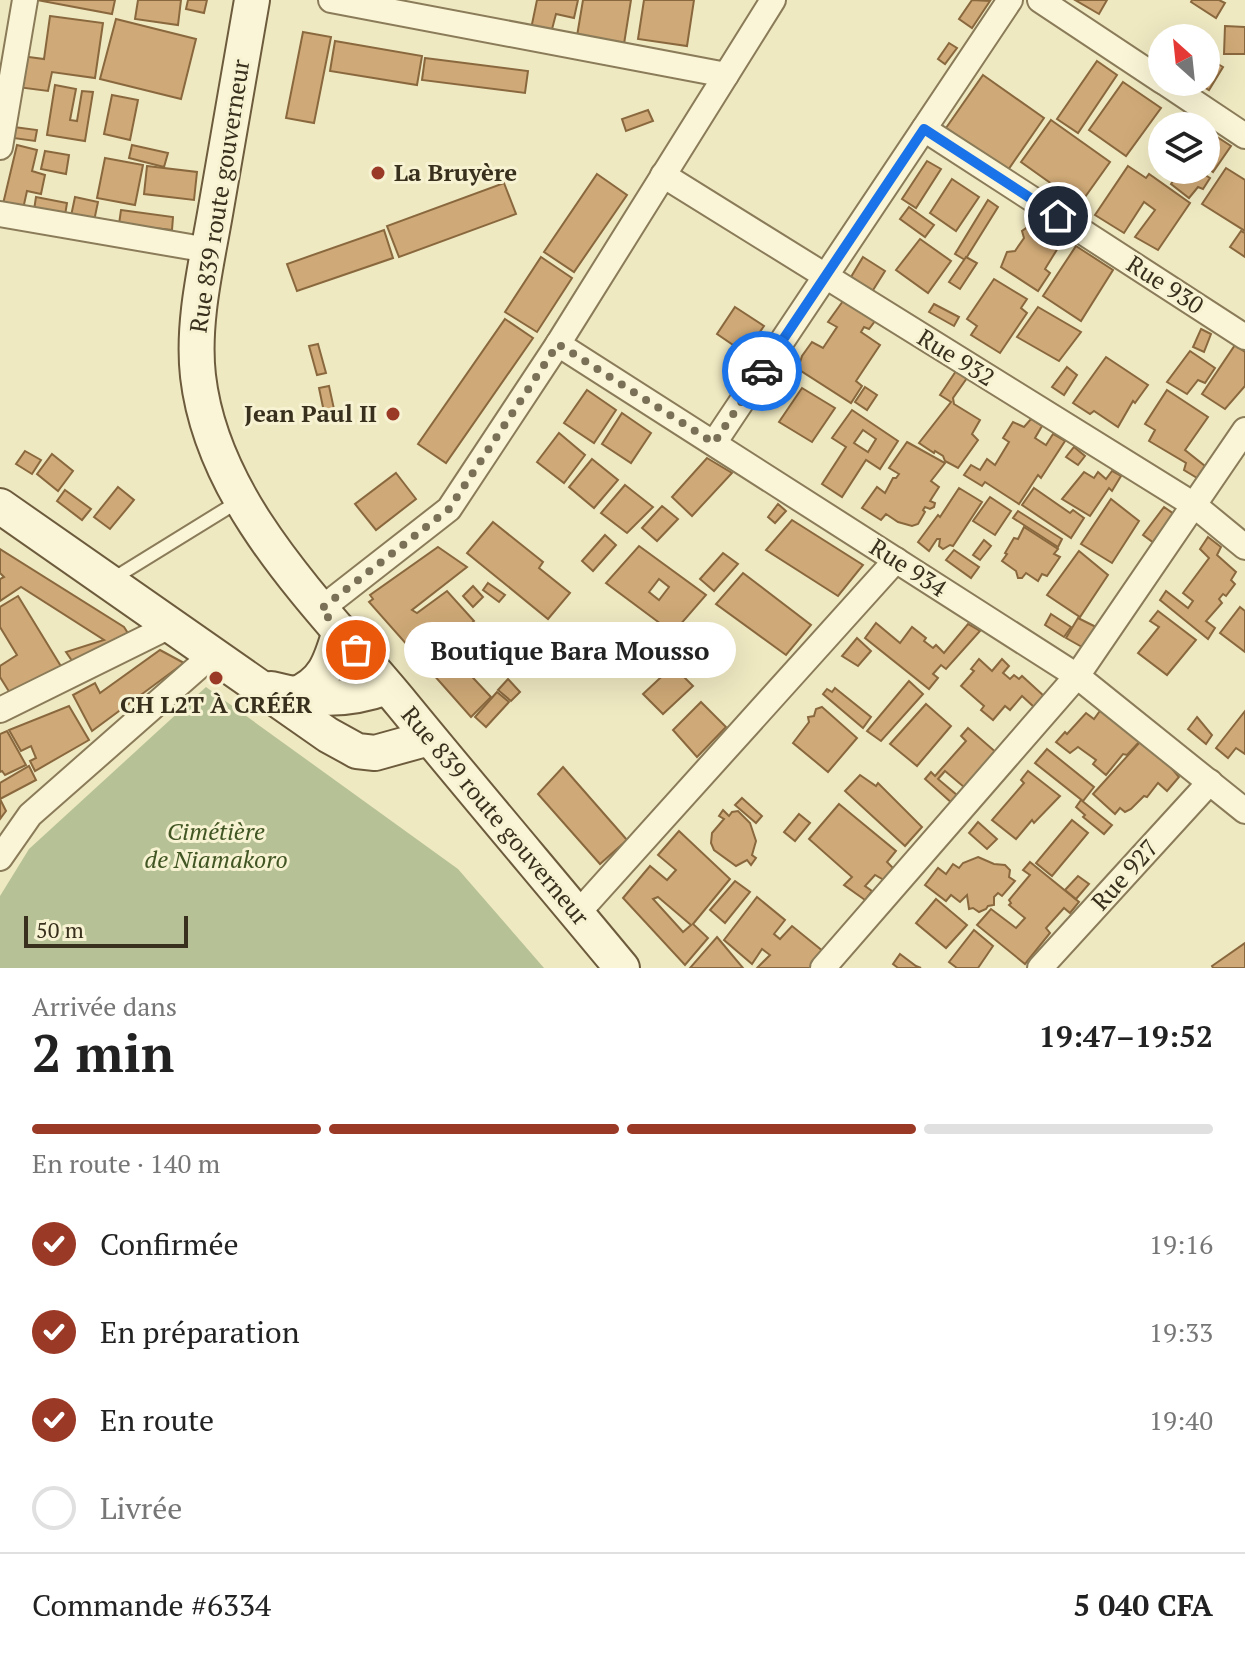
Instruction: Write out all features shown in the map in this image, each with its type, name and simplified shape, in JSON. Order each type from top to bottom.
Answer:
[{"type":"street","points":[[0,147],[25,0]]},
{"type":"street","name":"Rue 839 route gouverneur","points":[[252,0],[208,250],[196,343],[206,421],[215,447],[253,521],[331,620],[622,968]]},
{"type":"street","points":[[331,0],[726,75]]},
{"type":"street","points":[[294,695],[310,689],[332,662],[331,620],[449,509],[558,344],[773,0]]},
{"type":"street","points":[[714,443],[1010,0]]},
{"type":"street","points":[[1040,0],[1148,71]]},
{"type":"street","points":[[1185,96],[1245,136]]},
{"type":"street","name":"Rue 930","points":[[924,129],[1245,337]]},
{"type":"street","name":"Rue 932","points":[[663,175],[1194,505],[1245,547]]},
{"type":"street","points":[[0,214],[208,250]]},
{"type":"street","name":"Rue 934","points":[[558,344],[1077,676],[1245,811]]},
{"type":"street","points":[[823,968],[1077,676],[1245,430]]},
{"type":"street","points":[[5,515],[109,581],[328,735],[357,751],[375,753],[429,738]]},
{"type":"street","points":[[577,914],[896,560]]},
{"type":"street","points":[[0,710],[172,625]]},
{"type":"street","points":[[219,658],[270,689],[294,695],[318,699],[394,696],[389,722],[371,736],[356,740],[328,735]]},
{"type":"street","points":[[0,858],[30,815],[219,658]]},
{"type":"street","name":"Rue 927","points":[[1040,968],[1210,782]]},
{"type":"lane","points":[[109,581],[241,500]]},
{"type":"green space","name":"Cimétière de Niamakoro","points":[[206,687],[458,869],[544,968],[0,968],[0,896],[29,849]]},
{"type":"building","points":[[37,0],[115,0],[112,14]]},
{"type":"building","points":[[138,0],[181,0],[178,25],[135,19]]},
{"type":"building","points":[[188,0],[207,0],[204,13],[186,9]]},
{"type":"building","points":[[537,0],[578,0],[574,18],[556,14],[551,33],[531,29]]},
{"type":"building","points":[[583,0],[631,0],[624,44],[577,36]]},
{"type":"building","points":[[644,0],[694,0],[687,46],[638,39]]},
{"type":"building","points":[[972,0],[990,1],[972,28],[959,19]]},
{"type":"building","points":[[1075,0],[1107,0],[1099,14]]},
{"type":"building","points":[[1192,0],[1219,0],[1225,3],[1216,18]]},
{"type":"building","points":[[50,16],[103,23],[95,78],[52,72],[48,91],[17,87],[22,56],[44,59]]},
{"type":"building","points":[[116,19],[196,39],[181,99],[100,79]]},
{"type":"building","points":[[1225,26],[1245,27],[1245,54],[1224,54]]},
{"type":"building","points":[[303,32],[331,37],[314,123],[286,118]]},
{"type":"building","points":[[335,41],[422,56],[417,85],[330,71]]},
{"type":"building","points":[[949,43],[957,48],[945,64],[938,59]]},
{"type":"building","points":[[425,58],[528,71],[525,93],[422,80]]},
{"type":"building","points":[[1097,61],[1117,75],[1078,133],[1057,119]]},
{"type":"building","points":[[983,75],[1044,118],[1008,170],[946,128]]},
{"type":"building","points":[[1123,82],[1161,108],[1158,112],[1148,112],[1148,126],[1126,156],[1089,130]]},
{"type":"building","points":[[55,85],[76,89],[70,120],[77,121],[82,91],[93,92],[85,141],[47,135]]},
{"type":"building","points":[[112,95],[138,100],[130,140],[104,134]]},
{"type":"building","points":[[648,110],[653,121],[626,131],[622,119]]},
{"type":"building","points":[[1051,120],[1110,162],[1080,204],[1021,162]]},
{"type":"building","points":[[14,127],[37,130],[35,141],[13,138]]},
{"type":"building","points":[[1220,139],[1231,146],[1220,162]]},
{"type":"building","points":[[17,145],[37,150],[32,171],[45,175],[41,194],[27,191],[23,209],[3,204]]},
{"type":"building","points":[[132,145],[168,153],[164,167],[129,158]]},
{"type":"building","points":[[45,151],[69,155],[66,174],[41,169]]},
{"type":"building","points":[[105,158],[143,165],[135,205],[97,198]]},
{"type":"building","points":[[927,161],[941,169],[916,208],[902,199]]},
{"type":"building","points":[[147,166],[197,172],[194,200],[144,194]]},
{"type":"building","points":[[1128,166],[1146,178],[1148,175],[1148,184],[1163,184],[1190,203],[1158,250],[1135,237],[1155,210],[1144,202],[1124,233],[1095,215]]},
{"type":"building","points":[[1226,168],[1245,180],[1245,231],[1202,204],[1215,184],[1220,184],[1220,177]]},
{"type":"building","points":[[597,174],[627,195],[574,272],[544,252]]},
{"type":"building","points":[[952,179],[979,197],[956,231],[930,213]]},
{"type":"building","points":[[504,183],[516,214],[399,257],[387,226]]},
{"type":"building","points":[[1171,184],[1206,184],[1203,189],[1198,187],[1189,198]]},
{"type":"building","points":[[36,197],[67,203],[65,215],[34,210]]},
{"type":"building","points":[[75,197],[98,202],[94,221],[71,216]]},
{"type":"building","points":[[988,200],[998,207],[965,260],[955,254]]},
{"type":"building","points":[[909,207],[934,225],[925,237],[900,219]]},
{"type":"building","points":[[121,210],[173,217],[172,230],[119,224]]},
{"type":"building","points":[[1032,224],[1061,243],[1045,269],[1050,273],[1038,291],[1001,267],[1007,252],[1015,251],[1024,238],[1022,231]]},
{"type":"building","points":[[384,230],[393,258],[297,291],[287,264]]},
{"type":"building","points":[[1241,231],[1245,233],[1245,257],[1230,247]]},
{"type":"building","points":[[920,239],[951,261],[928,293],[896,270]]},
{"type":"building","points":[[1076,246],[1113,270],[1081,321],[1043,296]]},
{"type":"building","points":[[541,257],[572,278],[537,332],[505,312]]},
{"type":"building","points":[[863,257],[885,271],[870,295],[848,282]]},
{"type":"building","points":[[966,257],[977,263],[960,289],[949,282]]},
{"type":"building","points":[[994,279],[1027,299],[1021,308],[1027,313],[1000,353],[971,335],[977,326],[967,319]]},
{"type":"building","points":[[843,301],[875,321],[869,329],[864,327],[861,332],[880,345],[856,381],[862,386],[851,403],[798,369],[802,356],[812,342],[823,348],[837,327],[828,322]]},
{"type":"building","points":[[934,304],[959,317],[954,326],[929,312]]},
{"type":"building","points":[[735,307],[764,326],[745,353],[717,334]]},
{"type":"building","points":[[1038,307],[1081,332],[1059,361],[1017,337]]},
{"type":"building","points":[[505,319],[533,338],[446,463],[418,444]]},
{"type":"building","points":[[1201,329],[1211,334],[1204,352],[1193,347]]},
{"type":"building","points":[[318,344],[326,373],[317,375],[309,346]]},
{"type":"building","points":[[1235,345],[1245,352],[1245,386],[1225,409],[1202,394]]},
{"type":"building","points":[[1190,351],[1215,368],[1205,383],[1198,380],[1187,394],[1167,382]]},
{"type":"building","points":[[1106,357],[1148,385],[1135,403],[1133,401],[1118,427],[1094,411],[1090,414],[1073,403]]},
{"type":"building","points":[[1067,367],[1077,375],[1064,395],[1052,387]]},
{"type":"building","points":[[956,371],[967,378],[953,398],[954,404],[980,420],[972,434],[978,440],[958,468],[919,443],[951,402],[940,395]]},
{"type":"building","points":[[329,386],[334,409],[324,412],[319,388]]},
{"type":"building","points":[[865,387],[877,395],[867,410],[855,402]]},
{"type":"building","points":[[802,388],[835,408],[812,442],[779,422]]},
{"type":"building","points":[[587,390],[616,410],[594,443],[564,423]]},
{"type":"building","points":[[1167,390],[1208,417],[1185,450],[1205,466],[1197,478],[1184,470],[1186,463],[1149,441],[1155,430],[1145,424]]},
{"type":"building","points":[[852,410],[898,441],[880,469],[866,460],[842,497],[822,484],[846,447],[832,438]],"holes":[[[863,430],[876,439],[868,452],[854,443]]]},
{"type":"building","points":[[622,413],[651,433],[631,463],[602,444]]},
{"type":"building","points":[[1031,419],[1042,426],[1035,438],[1046,445],[1053,434],[1065,441],[1041,478],[1038,475],[1019,504],[985,482],[982,486],[964,475],[971,465],[980,470],[987,459],[995,465],[1009,442],[1003,438],[1013,422],[1024,427]]},
{"type":"building","points":[[559,433],[585,455],[564,483],[537,462]]},
{"type":"building","points":[[907,442],[945,463],[931,481],[939,487],[930,501],[935,503],[934,507],[925,507],[918,524],[912,526],[886,514],[881,520],[862,508],[877,487],[885,493],[893,478],[899,474],[889,468]]},
{"type":"building","points":[[1074,447],[1085,456],[1078,465],[1066,457]]},
{"type":"building","points":[[25,451],[41,460],[32,474],[16,464]]},
{"type":"building","points":[[52,454],[73,471],[58,491],[37,474]]},
{"type":"building","points":[[707,458],[732,473],[692,516],[672,497]]},
{"type":"building","points":[[592,459],[618,480],[594,508],[569,487]]},
{"type":"building","points":[[1112,471],[1121,476],[1090,516],[1062,499],[1084,472],[1094,478],[1098,472],[1106,479]]},
{"type":"building","points":[[396,473],[416,499],[376,530],[355,504]]},
{"type":"building","points":[[625,485],[653,507],[627,533],[601,513]]},
{"type":"building","points":[[118,487],[134,500],[110,529],[94,517]]},
{"type":"building","points":[[959,488],[982,502],[953,546],[943,549],[939,546],[940,539],[937,539],[929,551],[918,542],[938,515],[940,517]]},
{"type":"building","points":[[1034,488],[1070,513],[1073,510],[1084,518],[1071,538],[1022,505]]},
{"type":"building","points":[[65,490],[91,509],[82,520],[57,501]]},
{"type":"building","points":[[990,497],[1011,511],[995,535],[973,521]]},
{"type":"building","points":[[1111,499],[1139,521],[1112,563],[1081,544]]},
{"type":"building","points":[[778,504],[786,511],[775,523],[768,517]]},
{"type":"building","points":[[662,506],[678,519],[657,541],[642,528]]},
{"type":"building","points":[[1164,507],[1174,514],[1154,543],[1143,535]]},
{"type":"building","points":[[1018,511],[1062,539],[1058,547],[1013,518]]},
{"type":"building","points":[[792,520],[863,565],[838,596],[766,550]]},
{"type":"building","points":[[493,522],[543,562],[539,568],[570,593],[548,619],[467,553]]},
{"type":"building","points":[[1024,527],[1058,549],[1054,554],[1060,557],[1047,576],[1042,574],[1038,581],[1026,573],[1018,578],[1016,571],[1002,561],[1014,538],[1018,539]]},
{"type":"building","points":[[605,535],[616,545],[593,571],[582,561]]},
{"type":"building","points":[[1208,537],[1221,547],[1217,555],[1236,572],[1231,580],[1235,584],[1226,596],[1223,594],[1219,599],[1222,603],[1206,621],[1215,628],[1208,639],[1160,600],[1166,591],[1188,608],[1193,601],[1183,593],[1209,558],[1200,549]]},
{"type":"building","points":[[984,540],[991,546],[980,560],[973,555]]},
{"type":"building","points":[[639,546],[706,595],[673,633],[606,583]],"holes":[[[659,579],[669,587],[659,600],[649,592]]]},
{"type":"building","points":[[438,547],[467,567],[412,610],[417,613],[447,591],[474,621],[446,649],[491,697],[471,717],[369,602],[373,599],[370,595]]},
{"type":"building","points":[[0,549],[124,627],[131,638],[77,668],[66,652],[104,640],[21,587],[0,601],[0,579],[4,577],[0,573]]},
{"type":"building","points":[[954,550],[979,567],[971,578],[946,560]]},
{"type":"building","points":[[1079,551],[1108,575],[1080,617],[1047,595]]},
{"type":"building","points":[[723,553],[738,564],[714,591],[700,579]]},
{"type":"building","points":[[743,573],[811,625],[786,655],[716,604]]},
{"type":"building","points":[[488,583],[505,595],[499,602],[483,590]]},
{"type":"building","points":[[473,586],[483,597],[473,607],[463,596]]},
{"type":"building","points":[[18,596],[62,668],[13,698],[0,677],[0,666],[17,655],[0,627],[0,607]]},
{"type":"building","points":[[1240,607],[1245,611],[1245,652],[1220,633]]},
{"type":"building","points":[[1158,611],[1196,640],[1167,675],[1138,653],[1159,627],[1150,621]]},
{"type":"building","points":[[1051,614],[1071,627],[1064,637],[1045,625]]},
{"type":"building","points":[[1078,618],[1096,627],[1082,647],[1066,638]]},
{"type":"building","points":[[876,623],[900,643],[912,627],[926,638],[924,641],[933,648],[936,645],[944,653],[968,624],[980,631],[946,669],[941,665],[933,674],[938,678],[929,689],[865,638]]},
{"type":"building","points":[[857,638],[871,651],[858,666],[842,656]]},
{"type":"building","points":[[160,650],[184,663],[92,731],[73,695],[95,683],[100,693]]},
{"type":"building","points":[[979,659],[992,671],[1002,659],[1009,666],[1003,673],[1010,679],[1014,675],[1019,679],[1022,676],[1044,696],[1034,707],[1022,696],[1010,710],[1005,706],[993,720],[981,710],[984,706],[961,686],[974,671],[971,669]]},
{"type":"building","points":[[673,666],[693,686],[663,714],[643,694]]},
{"type":"building","points":[[508,679],[520,692],[511,701],[498,690]]},
{"type":"building","points":[[909,681],[923,694],[881,741],[867,731]]},
{"type":"building","points":[[835,688],[871,717],[863,728],[823,694],[827,689],[832,692]]},
{"type":"building","points":[[497,692],[509,702],[486,727],[475,717]]},
{"type":"building","points":[[701,702],[726,727],[697,757],[673,730]]},
{"type":"building","points":[[926,704],[951,726],[917,766],[890,744]]},
{"type":"building","points":[[69,706],[89,740],[35,771],[30,761],[36,758],[31,746],[21,751],[9,730]]},
{"type":"building","points":[[822,707],[857,738],[828,772],[793,743],[809,722],[808,717],[814,716],[816,709]]},
{"type":"building","points":[[1102,708],[1141,740],[1127,755],[1123,754],[1106,775],[1093,764],[1096,760],[1078,747],[1070,753],[1056,742],[1086,713],[1094,719]]},
{"type":"building","points":[[1245,711],[1245,754],[1236,748],[1228,758],[1216,748]]},
{"type":"building","points":[[1197,717],[1212,735],[1206,744],[1188,729]]},
{"type":"building","points":[[968,728],[998,754],[953,804],[925,779],[931,772],[935,776],[966,741],[961,736]],"holes":[[[945,771],[964,787],[957,795],[938,779]]]},
{"type":"building","points":[[7,731],[26,765],[5,775],[0,772],[0,734]]},
{"type":"building","points":[[1140,742],[1179,777],[1167,791],[1158,783],[1147,797],[1144,796],[1131,809],[1125,812],[1120,808],[1115,814],[1093,794]]},
{"type":"building","points":[[1047,749],[1094,787],[1083,801],[1035,763]]},
{"type":"building","points":[[29,766],[36,780],[0,799],[0,783]]},
{"type":"building","points":[[563,767],[627,840],[600,864],[538,794]]},
{"type":"building","points":[[1028,771],[1060,796],[1034,823],[1032,820],[1016,839],[992,820],[1024,783],[1021,780]]},
{"type":"building","points":[[860,775],[876,786],[878,783],[922,827],[905,846],[845,791]]},
{"type":"building","points":[[742,798],[762,816],[756,823],[735,805]]},
{"type":"building","points":[[0,799],[6,811],[0,819]]},
{"type":"building","points":[[1081,800],[1112,825],[1104,834],[1076,807]]},
{"type":"building","points":[[839,804],[896,851],[887,862],[893,868],[889,876],[884,880],[875,875],[865,886],[872,891],[865,900],[844,885],[852,877],[809,839]]},
{"type":"building","points":[[723,810],[729,816],[738,811],[750,823],[756,841],[752,855],[756,858],[751,865],[747,860],[736,866],[714,850],[712,833],[724,819],[719,816]]},
{"type":"building","points":[[799,814],[810,823],[795,841],[784,832]]},
{"type":"building","points":[[1072,820],[1088,833],[1052,876],[1036,863]]},
{"type":"building","points":[[978,822],[997,839],[987,849],[969,833]]},
{"type":"building","points":[[679,831],[730,879],[693,924],[708,938],[685,965],[623,898],[650,866],[667,880],[676,870],[658,855]],"holes":[[[658,897],[691,925],[683,932],[653,899]]]},
{"type":"building","points":[[978,857],[1005,865],[1010,870],[1009,877],[1015,881],[1002,896],[998,893],[994,897],[994,905],[979,912],[969,909],[967,895],[960,902],[951,895],[946,901],[925,885],[938,868],[946,874],[953,864],[959,868]]},
{"type":"building","points":[[1030,862],[1079,902],[1070,913],[1064,908],[1046,928],[1050,933],[1025,964],[977,925],[991,909],[1016,928],[1025,918],[1009,905],[1009,900],[1030,875],[1023,870]]},
{"type":"building","points":[[1078,876],[1089,884],[1076,899],[1065,890]]},
{"type":"building","points":[[735,881],[750,892],[725,923],[710,910]]},
{"type":"building","points":[[757,897],[785,920],[774,934],[780,939],[792,926],[824,952],[812,968],[757,968],[770,955],[762,949],[752,964],[724,940]]},
{"type":"building","points":[[936,899],[967,925],[946,948],[916,923]]},
{"type":"building","points":[[974,930],[993,946],[978,968],[957,968],[949,962]]},
{"type":"building","points":[[717,937],[743,968],[690,968]]},
{"type":"building","points":[[1245,943],[1245,968],[1213,968],[1212,966]]},
{"type":"building","points":[[900,954],[921,968],[898,968],[893,964]]},
{"type":"way so far","points":[[356,650],[321,609],[449,509],[558,344],[714,443],[762,371]]},
{"type":"place","name":"La Bruyère","points":[[378,173]]},
{"type":"place","name":"Jean Paul II","points":[[393,414]]},
{"type":"place","name":"Boutique Bara Mousso","points":[[356,650]]},
{"type":"place","name":"CH L2T À CRÉÉR","points":[[216,678]]},
{"type":"route","points":[[762,371],[924,129],[1058,216]]}]
